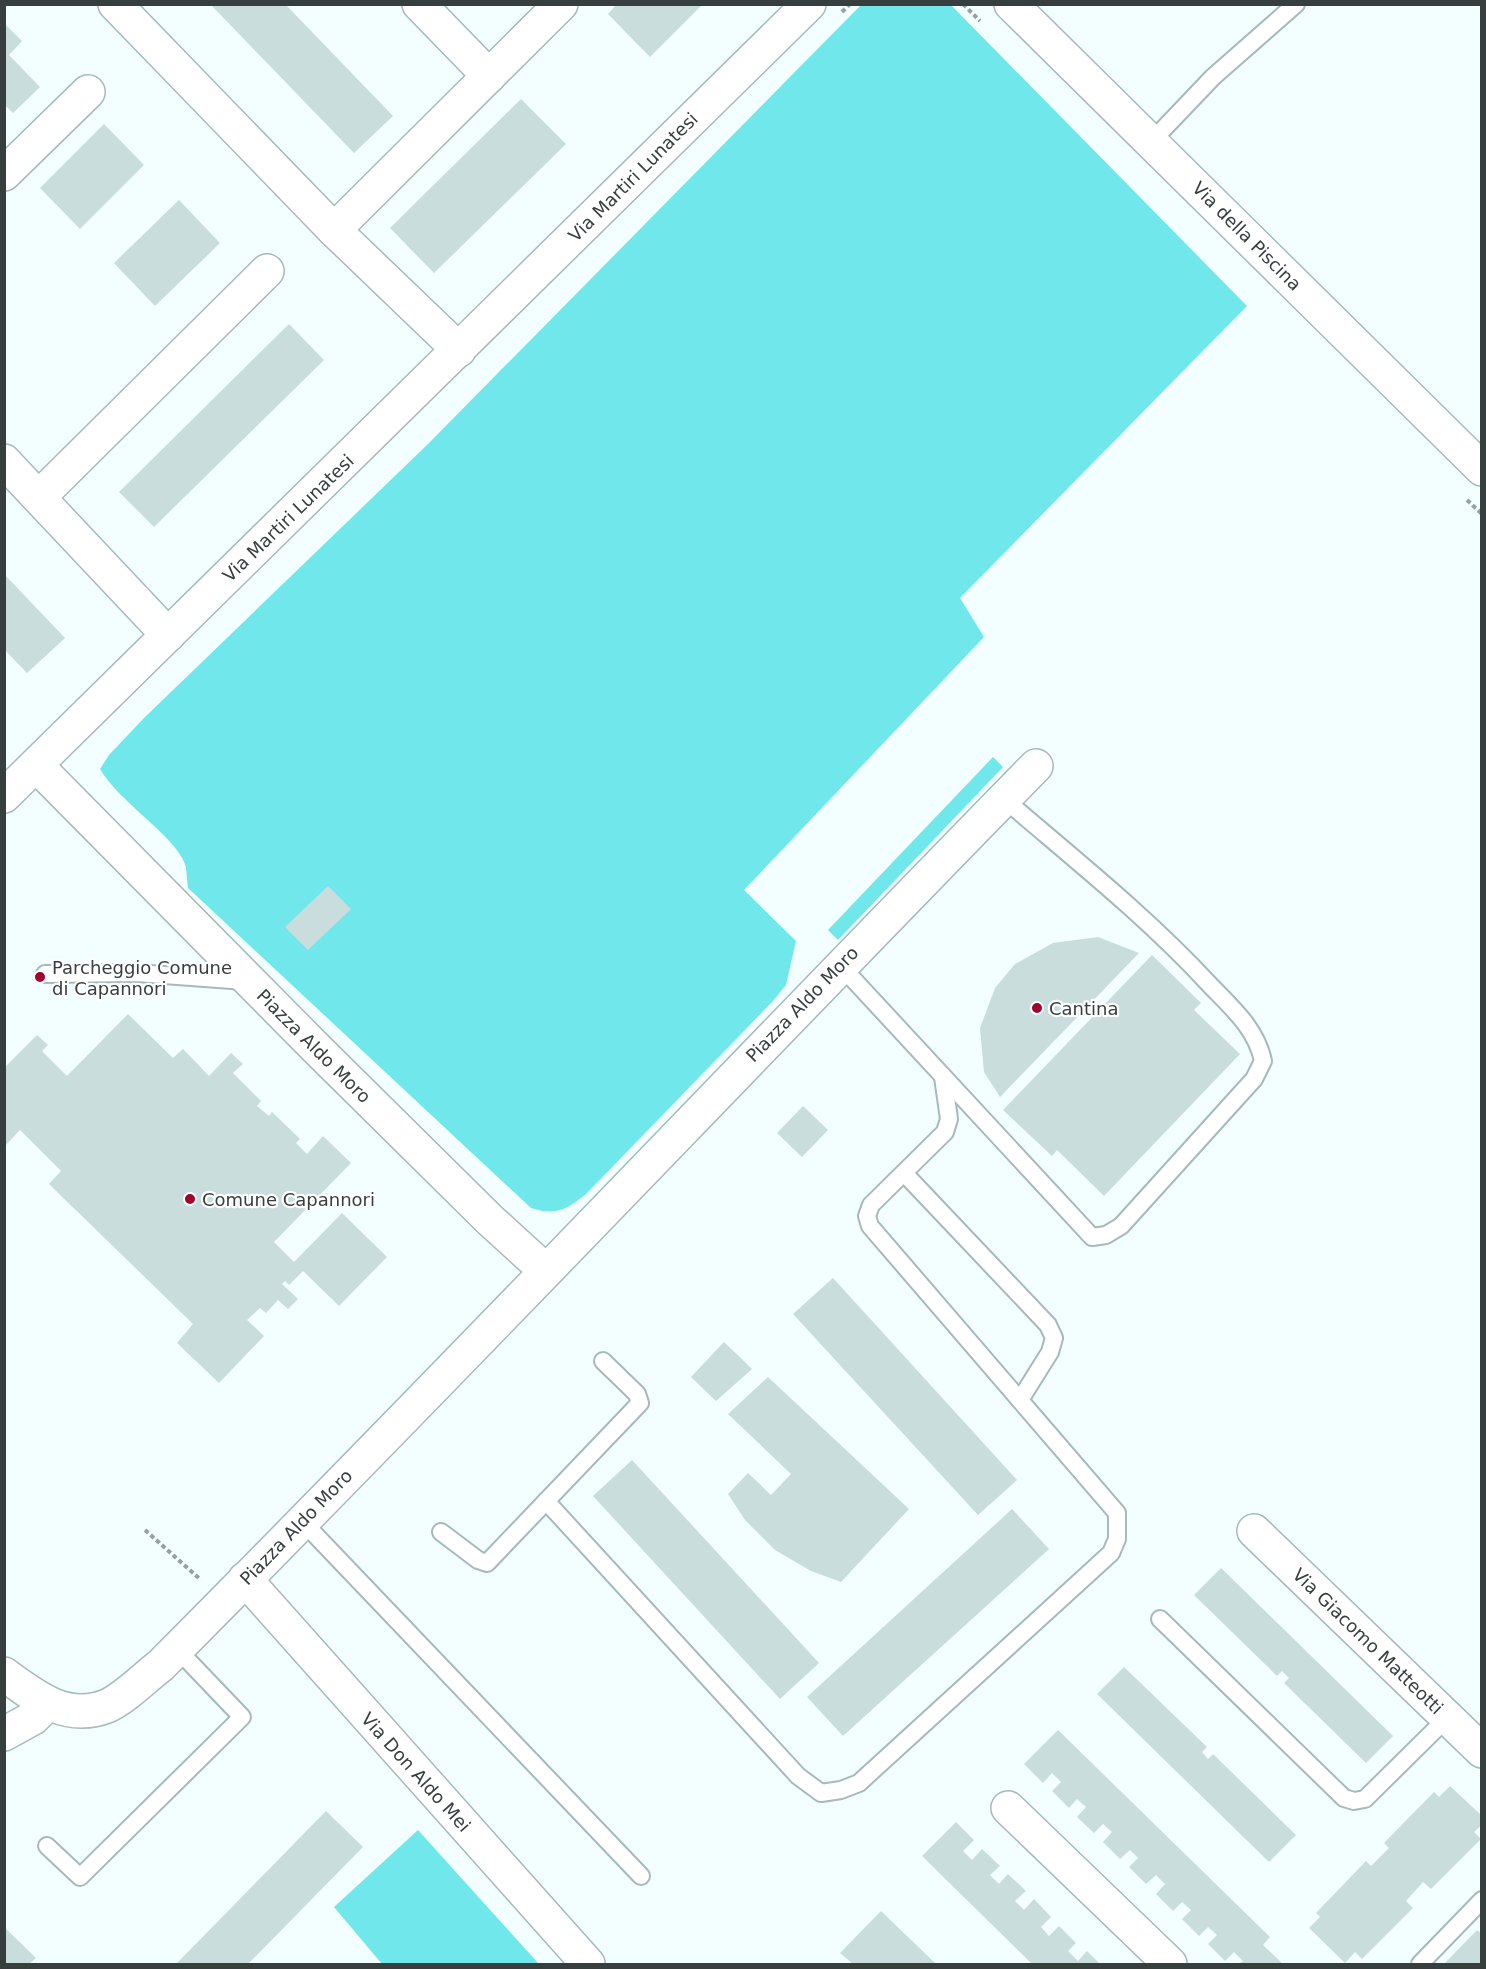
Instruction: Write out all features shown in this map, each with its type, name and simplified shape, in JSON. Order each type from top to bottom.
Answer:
[{"type":"street","points":[[115,4],[334,230],[459,350]]},
{"type":"street","points":[[419,4],[489,76]]},
{"type":"street","points":[[334,230],[561,4]]},
{"type":"street","name":"Via Martiri Lunatesi","points":[[4,796],[808,4]]},
{"type":"street","name":"Via della Piscina","points":[[1011,4],[1482,469]]},
{"type":"street","points":[[4,174],[88,92]]},
{"type":"street","points":[[39,497],[267,272]]},
{"type":"street","points":[[4,461],[168,635]]},
{"type":"street","name":"Piazza Aldo Moro","points":[[36,765],[249,981],[490,1220],[546,1271]]},
{"type":"street","name":"Piazza Aldo Moro","points":[[4,1674],[47,1704],[76,1712],[108,1706],[160,1666],[1036,766]]},
{"type":"street","name":"Via Giacomo Matteotti","points":[[1254,1532],[1482,1751]]},
{"type":"street","name":"Via Don Aldo Mei","points":[[245,1579],[588,1965]]},
{"type":"street","points":[[4,1734],[33,1718],[47,1704]]},
{"type":"street","points":[[1008,1808],[1170,1965]]},
{"type":"lane","points":[[1151,142],[1213,77],[1296,4]]},
{"type":"lane","points":[[840,965],[1092,1237],[1106,1235],[1121,1226],[1254,1079],[1263,1061],[1259,1044],[1247,1024],[1166,938],[1004,799]]},
{"type":"lane","points":[[45,974],[137,973],[249,981]]},
{"type":"lane","points":[[546,1501],[808,1786],[821,1793],[841,1790],[858,1783],[1111,1552],[1117,1539],[1117,1513],[870,1226],[867,1216],[871,1204],[945,1132],[949,1119],[943,1077]]},
{"type":"lane","points":[[904,1173],[1048,1325],[1053,1338],[1050,1352],[1020,1400]]},
{"type":"lane","points":[[441,1532],[478,1560],[487,1563],[640,1403],[637,1394],[603,1361]]},
{"type":"lane","points":[[302,1521],[641,1876]]},
{"type":"lane","points":[[1160,1618],[1344,1798],[1354,1801],[1365,1800],[1447,1718]]},
{"type":"lane","points":[[47,1846],[80,1877],[242,1717],[177,1649]]},
{"type":"lane","points":[[1420,1965],[1482,1900]]},
{"type":"path","points":[[841,13],[849,4]]},
{"type":"shaded area","points":[[950,4],[1247,306],[960,598],[984,637],[744,890],[796,941],[786,985],[586,1194],[560,1210],[547,1211],[531,1208],[188,888],[185,864],[179,853],[119,793],[100,769],[109,755],[144,718],[428,444],[861,5]]},
{"type":"shaded area","points":[[993,757],[1003,767],[838,940],[828,930]]},
{"type":"shaded area","points":[[418,1830],[539,1964],[382,1964],[334,1907]]},
{"type":"building","points":[[617,4],[703,4],[650,57],[608,14]]},
{"type":"building","points":[[211,5],[286,5],[393,116],[354,153]]},
{"type":"building","points":[[4,23],[22,41],[9,55],[40,87],[13,113],[4,104]]},
{"type":"building","points":[[521,99],[566,144],[434,273],[390,228]]},
{"type":"building","points":[[104,124],[144,165],[80,229],[40,188]]},
{"type":"building","points":[[179,200],[220,243],[155,306],[114,263]]},
{"type":"building","points":[[289,324],[324,360],[154,527],[119,492]]},
{"type":"building","points":[[4,574],[65,638],[27,673],[4,649]]},
{"type":"building","points":[[328,886],[351,909],[308,950],[285,927]]},
{"type":"building","name":"Cantina","points":[[1098,937],[1139,953],[1000,1097],[984,1072],[980,1028],[995,988],[1015,964],[1053,943]]},
{"type":"building","points":[[1152,955],[1201,1003],[1194,1010],[1240,1054],[1104,1196],[1057,1150],[1052,1156],[1003,1110]]},
{"type":"building","name":"Comune Capannori","points":[[128,1014],[173,1058],[183,1049],[209,1076],[231,1053],[243,1064],[233,1073],[261,1101],[257,1106],[269,1116],[272,1112],[300,1139],[296,1143],[307,1154],[323,1136],[351,1163],[274,1242],[294,1262],[342,1213],[387,1257],[339,1306],[303,1271],[289,1285],[285,1281],[282,1284],[298,1299],[288,1309],[278,1300],[266,1313],[260,1308],[247,1320],[264,1336],[219,1383],[177,1343],[193,1324],[49,1184],[61,1171],[20,1130],[4,1147],[4,1068],[37,1035],[48,1045],[42,1051],[67,1076]]},
{"type":"building","points":[[803,1106],[828,1130],[802,1157],[777,1133]]},
{"type":"building","points":[[833,1278],[1017,1480],[978,1515],[793,1314]]},
{"type":"building","points":[[724,1342],[752,1369],[716,1401],[691,1377]]},
{"type":"building","points":[[768,1377],[909,1509],[841,1582],[811,1571],[775,1550],[745,1520],[728,1494],[748,1473],[771,1495],[791,1474],[728,1414]]},
{"type":"building","points":[[632,1460],[819,1663],[780,1699],[593,1496]]},
{"type":"building","points":[[1012,1509],[1049,1549],[843,1736],[807,1697]]},
{"type":"building","points":[[1221,1568],[1393,1736],[1366,1763],[1284,1683],[1289,1678],[1282,1671],[1277,1676],[1194,1595]]},
{"type":"building","points":[[1124,1667],[1207,1747],[1202,1752],[1208,1759],[1213,1754],[1296,1835],[1269,1862],[1097,1694]]},
{"type":"building","points":[[1058,1730],[1270,1937],[1263,1945],[1283,1964],[1239,1964],[1243,1961],[1234,1952],[1225,1961],[1208,1944],[1217,1935],[1208,1927],[1199,1936],[1182,1919],[1191,1910],[1182,1902],[1173,1911],[1156,1894],[1165,1884],[1156,1875],[1146,1884],[1129,1867],[1138,1858],[1130,1850],[1120,1859],[1103,1842],[1112,1832],[1103,1824],[1094,1833],[1077,1817],[1086,1807],[1077,1799],[1069,1808],[1052,1791],[1061,1782],[1052,1773],[1043,1783],[1024,1764]]},
{"type":"building","points":[[1450,1786],[1482,1816],[1482,1825],[1474,1832],[1481,1839],[1431,1889],[1423,1882],[1406,1901],[1413,1908],[1362,1959],[1355,1952],[1345,1963],[1309,1928],[1320,1917],[1316,1913],[1366,1861],[1371,1866],[1389,1848],[1384,1843],[1434,1792],[1439,1797]]},
{"type":"building","points":[[326,1811],[363,1847],[248,1964],[176,1964]]},
{"type":"building","points":[[956,1822],[974,1840],[963,1851],[972,1860],[982,1849],[1000,1866],[990,1875],[999,1884],[1008,1874],[1026,1891],[1015,1901],[1024,1910],[1034,1899],[1051,1917],[1041,1927],[1049,1936],[1059,1926],[1076,1943],[1068,1951],[1078,1961],[1087,1951],[1100,1964],[1032,1964],[922,1856]]},
{"type":"building","points":[[881,1911],[936,1964],[853,1964],[840,1953]]},
{"type":"building","points":[[4,1927],[36,1958],[29,1964],[4,1964]]},
{"type":"building","points":[[1477,1930],[1482,1934],[1482,1964],[1444,1964]]},
{"type":"place","name":"Parcheggio Comune di Capannori","points":[[40,977]]},
{"type":"place","name":"Cantina","points":[[1037,1008]]},
{"type":"place","name":"Comune Capannori","points":[[190,1199]]}]
